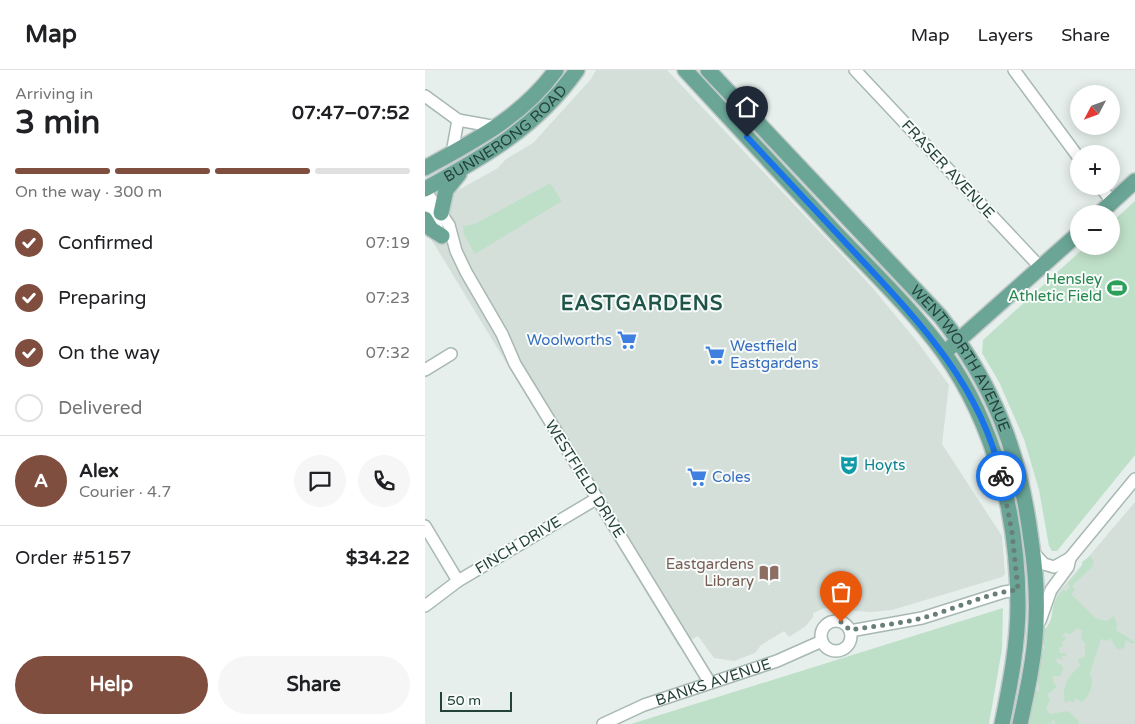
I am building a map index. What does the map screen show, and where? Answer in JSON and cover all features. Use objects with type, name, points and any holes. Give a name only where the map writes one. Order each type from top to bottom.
[{"type":"main road","name":"BUNNERONG ROAD","points":[[425,168],[497,127],[527,104],[556,70]]},
{"type":"main road","name":"BUNNERONG ROAD","points":[[425,190],[496,148],[537,118],[559,94],[577,70]]},
{"type":"main road","name":"WENTWORTH AVENUE","points":[[685,70],[915,317],[943,352],[980,415],[998,464],[1012,532],[1018,590],[1015,645],[1002,724]]},
{"type":"main road","name":"WENTWORTH AVENUE","points":[[708,70],[912,285],[959,341],[995,405],[1015,457],[1026,499],[1033,552],[1036,591],[1035,638],[1020,724]]},
{"type":"main road","points":[[441,214],[446,190],[463,168]]},
{"type":"main road","points":[[1109,205],[1135,181]]},
{"type":"main road","points":[[425,219],[431,229],[442,236]]},
{"type":"main road","points":[[943,352],[959,341],[1070,241]]},
{"type":"main road","points":[[1018,590],[1036,591]]},
{"type":"street","name":"FRASER AVENUE","points":[[855,70],[1041,268]]},
{"type":"street","points":[[1015,70],[1070,146]]},
{"type":"street","points":[[425,96],[458,120],[497,127]]},
{"type":"street","points":[[452,153],[458,120]]},
{"type":"street","name":"WESTFIELD DRIVE","points":[[425,190],[453,233],[456,251],[502,334],[515,364],[710,683]]},
{"type":"street","points":[[1106,195],[1112,202]]},
{"type":"street","name":"WESTFIELD DRIVE","points":[[425,205],[454,259],[466,272]]},
{"type":"street","points":[[425,370],[451,354]]},
{"type":"street","points":[[1033,552],[1039,560],[1051,566],[1059,566],[1070,558],[1135,479]]},
{"type":"street","name":"FINCH DRIVE","points":[[425,606],[458,581],[597,499]]},
{"type":"street","points":[[425,526],[458,581]]},
{"type":"street","points":[[1035,638],[1049,597],[1068,568],[1070,558]]},
{"type":"street","points":[[850,630],[922,618],[1004,592],[1018,590]]},
{"type":"street","name":"FINCH DRIVE","points":[[425,598],[440,593]]},
{"type":"street","points":[[841,622],[850,630],[850,643],[844,650],[831,650],[822,640],[822,631],[829,623],[841,622]]},
{"type":"street","name":"BANKS AVENUE","points":[[603,724],[644,705],[777,661],[822,640]]},
{"type":"shaded area","name":"Westfield Eastgardens","points":[[596,70],[667,70],[871,286],[919,344],[949,385],[942,444],[1002,536],[1005,574],[1002,577],[892,610],[871,612],[842,610],[837,606],[825,608],[813,613],[813,617],[806,626],[789,637],[784,631],[761,645],[755,653],[734,661],[714,658],[698,636],[679,647],[425,229],[425,223],[451,206],[453,193],[498,168],[506,159],[533,143],[591,79]]},
{"type":"shaded area","points":[[1135,502],[1135,724],[1029,724],[1057,594]]},
{"type":"green space","points":[[550,183],[562,201],[475,254],[464,235],[463,226],[475,224]]},
{"type":"green space","points":[[1135,201],[1135,455],[1057,551],[1052,551],[1049,546],[1039,490],[1024,439],[999,382],[982,353],[983,340],[1076,255],[1120,255],[1120,215]]},
{"type":"green space","points":[[1090,556],[1094,562],[1091,568],[1072,586],[1075,590],[1071,594],[1095,618],[1107,621],[1114,616],[1117,625],[1116,630],[1135,642],[1132,644],[1126,640],[1124,648],[1118,650],[1110,638],[1108,641],[1101,639],[1090,673],[1092,680],[1091,689],[1082,702],[1074,698],[1075,702],[1069,701],[1065,703],[1065,687],[1069,678],[1080,666],[1078,659],[1085,657],[1085,644],[1081,639],[1082,631],[1077,628],[1071,634],[1064,633],[1062,636],[1066,637],[1062,642],[1063,646],[1059,648],[1060,653],[1066,653],[1066,656],[1062,656],[1063,660],[1056,658],[1057,663],[1062,665],[1063,670],[1060,676],[1053,676],[1053,682],[1057,686],[1050,693],[1047,693],[1050,700],[1046,709],[1050,714],[1068,711],[1079,721],[1078,724],[1055,724],[1054,719],[1051,724],[1024,724],[1029,719],[1035,689],[1039,692],[1037,673],[1044,646],[1040,640],[1044,638],[1039,629],[1046,628],[1051,619],[1053,605],[1058,595],[1070,587],[1068,583],[1082,566],[1082,562]]},
{"type":"green space","points":[[1003,608],[1002,649],[989,724],[631,724]]},
{"type":"way so far","points":[[841,622],[847,625],[850,630],[922,618],[1007,591],[1018,590],[1009,510],[1001,476]]},
{"type":"place","name":"Hensley Athletic Field","points":[[1117,288]]},
{"type":"place","name":"Woolworths","points":[[627,340]]},
{"type":"place","name":"Westfield Eastgardens","points":[[715,355]]},
{"type":"place","name":"Hoyts","points":[[849,465]]},
{"type":"place","name":"Coles","points":[[697,477]]},
{"type":"place","name":"Eastgardens Library","points":[[769,573]]},
{"type":"district","name":"EASTGARDENS","points":[[642,304]]},
{"type":"route","points":[[747,137],[915,317],[935,341],[952,364],[980,415],[1001,476]]}]
